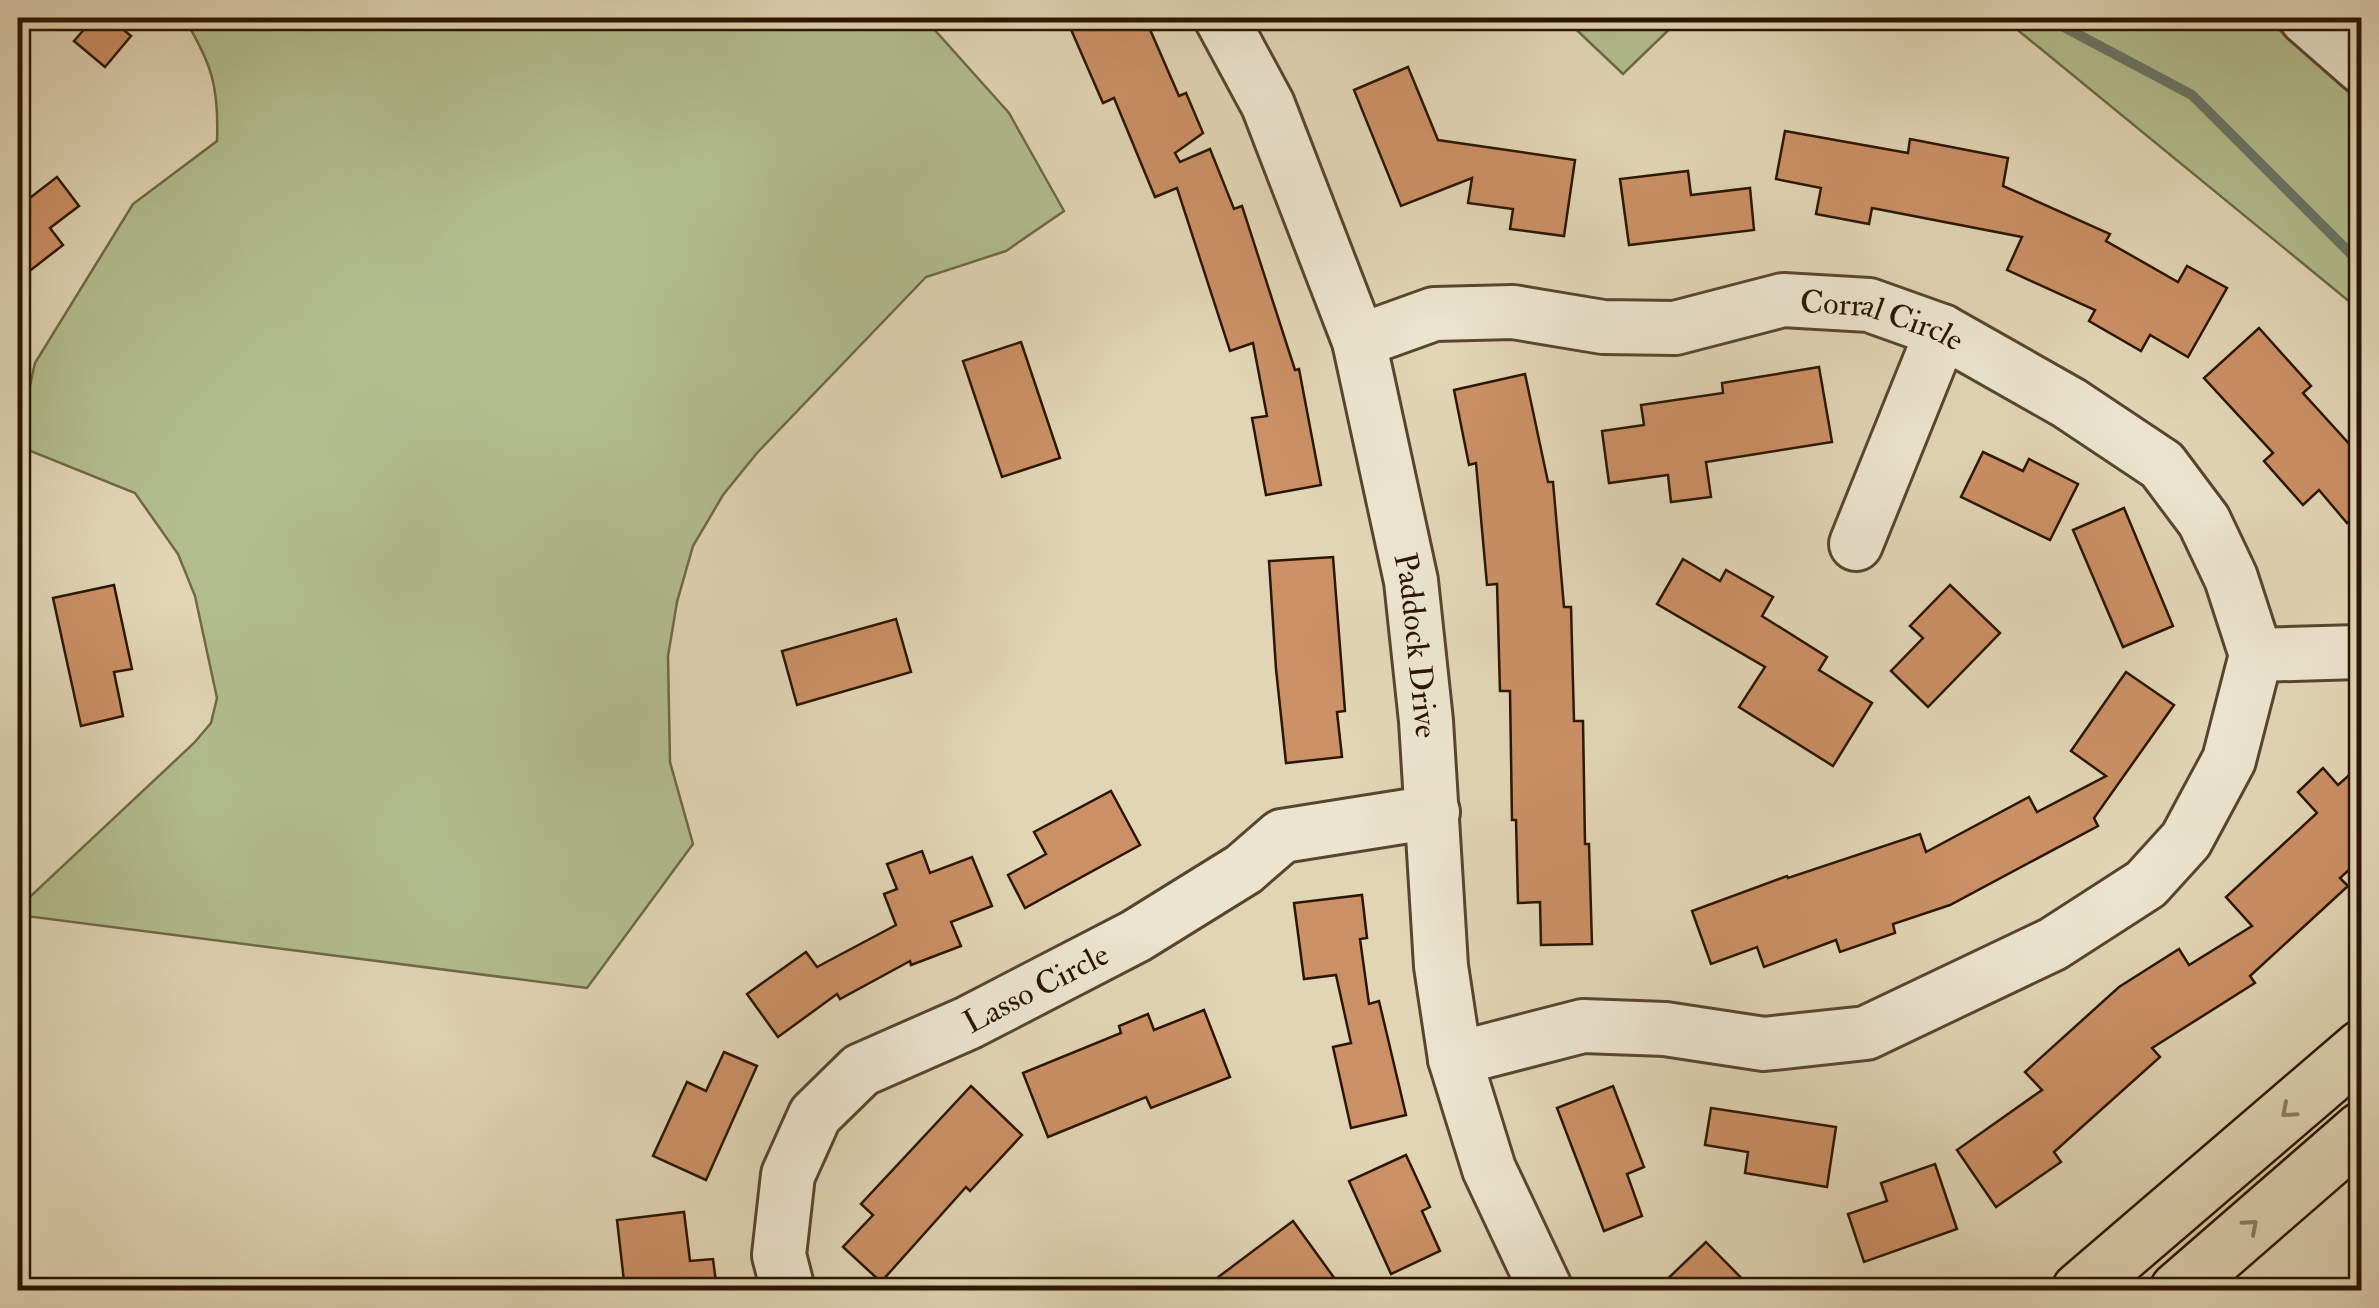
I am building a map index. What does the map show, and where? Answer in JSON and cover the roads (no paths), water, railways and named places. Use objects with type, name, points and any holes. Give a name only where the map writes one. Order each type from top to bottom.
[{"type":"main road","points":[[2080,1290],[2362,1048]]},
{"type":"main road","points":[[2178,1290],[2362,1130]]},
{"type":"street","name":"Paddock Drive","points":[[1221,18],[1268,105],[1359,341],[1411,580],[1433,812],[1442,966],[1455,1059],[1526,1285]]},
{"type":"street","points":[[2306,18],[2362,67]]},
{"type":"street","name":"Corral Circle","points":[[1359,341],[1434,314],[1513,312],[1604,327],[1675,328],[1782,300],[1869,305],[1942,331],[2069,403],[2162,465],[2204,521],[2231,578],[2256,656]]},
{"type":"street","points":[[1856,544],[1942,331]]},
{"type":"street","points":[[1455,1059],[1583,1026],[1665,1029],[1764,1044],[1866,1033],[2053,944],[2146,884],[2186,840],[2229,760],[2256,656],[2359,652]]},
{"type":"street","name":"Lasso Circle","points":[[788,1290],[779,1255],[788,1175],[814,1115],[861,1070],[968,1022],[1136,936],[1244,869],[1282,836],[1433,812]]},
{"type":"waterway","points":[[2047,18],[2192,95],[2362,265]]}]
